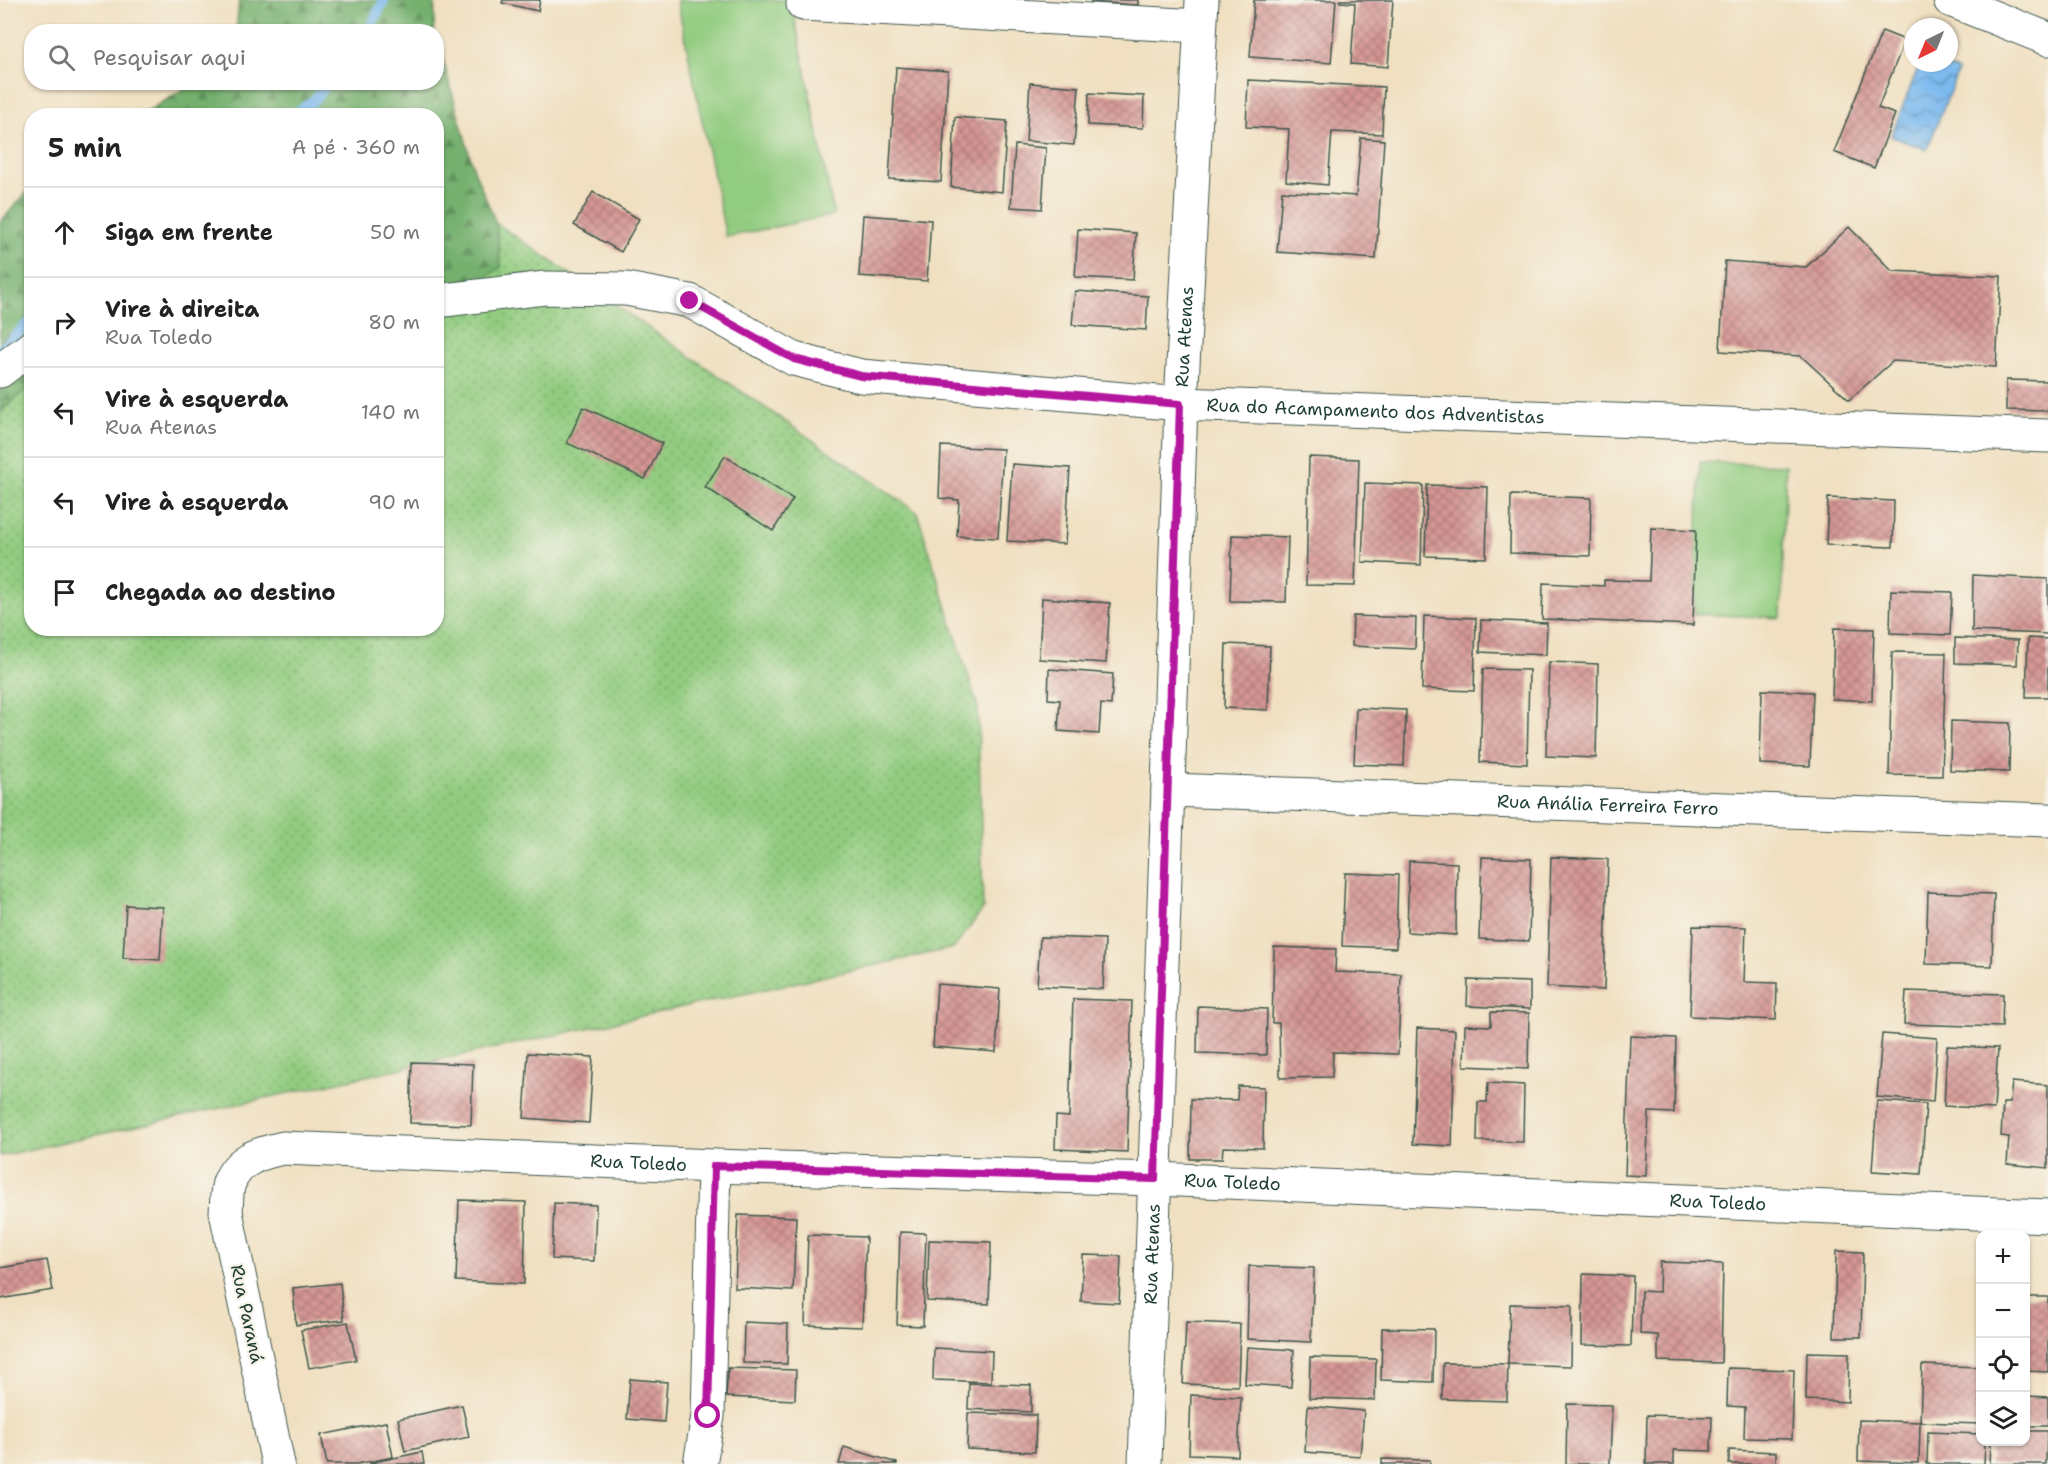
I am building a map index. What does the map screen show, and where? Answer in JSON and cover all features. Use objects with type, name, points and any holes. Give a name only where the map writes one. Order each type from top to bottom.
[{"type":"street","points":[[1950,0],[2048,39]]},
{"type":"street","points":[[803,4],[1201,13]]},
{"type":"street","name":"Rua Atenas","points":[[1145,1464],[1180,404],[1201,13]]},
{"type":"street","name":"Rua do Acampamento dos Adventistas","points":[[444,300],[545,288],[626,289],[690,301],[794,359],[861,376],[1180,404],[2048,436]]},
{"type":"street","points":[[0,371],[24,353]]},
{"type":"street","name":"Rua Anália Ferreira Ferro","points":[[1168,789],[2048,820]]},
{"type":"street","name":"Rua Toledo","points":[[239,1165],[260,1153],[283,1148],[714,1166],[1155,1179],[2048,1216]]},
{"type":"street","name":"Rua Paraná","points":[[239,1165],[228,1184],[226,1212],[278,1464]]},
{"type":"street","points":[[700,1464],[708,1416],[714,1166]]},
{"type":"green space","points":[[239,0],[435,0],[434,24],[237,24]]},
{"type":"green space","points":[[677,0],[791,0],[834,215],[726,237]]},
{"type":"green space","points":[[444,64],[474,170],[496,223],[501,267],[449,304],[444,304],[444,108],[152,108],[182,90],[444,90]]},
{"type":"green space","points":[[24,196],[24,391],[0,412],[0,222]]},
{"type":"green space","points":[[496,223],[917,512],[978,707],[983,909],[954,948],[0,1156],[0,412],[24,391],[24,636],[444,636],[444,300],[501,267]]},
{"type":"green space","points":[[1700,462],[1786,465],[1781,618],[1695,614]]},
{"type":"water","points":[[1916,72],[1958,72],[1927,150],[1891,136]]},
{"type":"building","points":[[503,0],[540,0],[538,11],[502,3]]},
{"type":"building","points":[[1091,0],[1138,0],[1138,5],[1091,2]]},
{"type":"building","points":[[1254,0],[1336,0],[1331,63],[1250,57]]},
{"type":"building","points":[[1340,0],[1393,0],[1388,67],[1351,64],[1355,3],[1340,2]]},
{"type":"building","points":[[1882,31],[1904,40],[1878,108],[1895,114],[1874,168],[1834,152]]},
{"type":"building","points":[[896,67],[948,71],[941,182],[889,179]]},
{"type":"building","points":[[1248,80],[1384,87],[1382,134],[1332,132],[1328,185],[1286,181],[1289,129],[1246,127]]},
{"type":"building","points":[[1030,83],[1079,87],[1074,145],[1026,141]]},
{"type":"building","points":[[1089,93],[1144,96],[1143,128],[1088,125]]},
{"type":"building","points":[[955,117],[1007,121],[1002,192],[951,187]]},
{"type":"building","points":[[1361,138],[1384,140],[1376,259],[1277,252],[1282,191],[1356,196]]},
{"type":"building","points":[[1015,145],[1046,148],[1042,209],[1011,207]]},
{"type":"building","points":[[593,192],[639,219],[621,252],[574,225]]},
{"type":"building","points":[[863,215],[931,220],[927,281],[859,276]]},
{"type":"building","points":[[1849,227],[1892,271],[2001,276],[1996,367],[1893,361],[1849,400],[1801,356],[1720,351],[1725,261],[1806,267]]},
{"type":"building","points":[[1078,229],[1136,233],[1133,280],[1075,277]]},
{"type":"building","points":[[1075,291],[1148,296],[1146,330],[1072,325]]},
{"type":"building","points":[[2006,380],[2048,381],[2048,411],[2006,410]]},
{"type":"building","points":[[583,407],[662,443],[645,479],[567,443]]},
{"type":"building","points":[[941,446],[1003,449],[998,538],[957,536],[959,500],[939,498]]},
{"type":"building","points":[[725,456],[793,499],[773,531],[705,487]]},
{"type":"building","points":[[1309,457],[1359,459],[1355,586],[1306,585]]},
{"type":"building","points":[[1012,464],[1070,468],[1065,544],[1007,541]]},
{"type":"building","points":[[1365,483],[1423,485],[1421,565],[1362,562]]},
{"type":"building","points":[[1427,485],[1488,487],[1486,558],[1425,556]]},
{"type":"building","points":[[1511,495],[1591,498],[1590,556],[1510,553]]},
{"type":"building","points":[[1828,498],[1894,501],[1893,547],[1826,545]]},
{"type":"building","points":[[1651,528],[1696,530],[1693,625],[1542,619],[1543,583],[1604,586],[1604,580],[1649,581]]},
{"type":"building","points":[[1232,535],[1288,537],[1286,602],[1230,601]]},
{"type":"building","points":[[1973,575],[2048,579],[2048,634],[1972,631]]},
{"type":"building","points":[[1891,590],[1952,592],[1950,635],[1890,633]]},
{"type":"building","points":[[1042,598],[1110,603],[1106,663],[1039,659]]},
{"type":"building","points":[[1353,616],[1416,618],[1415,649],[1352,646]]},
{"type":"building","points":[[1424,616],[1476,618],[1474,691],[1422,689]]},
{"type":"building","points":[[1481,620],[1547,623],[1546,655],[1480,652]]},
{"type":"building","points":[[1834,628],[1874,629],[1872,701],[1832,699]]},
{"type":"building","points":[[1955,638],[2018,640],[2017,665],[1955,663]]},
{"type":"building","points":[[2028,638],[2048,639],[2048,697],[2026,697]]},
{"type":"building","points":[[1226,644],[1270,646],[1268,710],[1224,708]]},
{"type":"building","points":[[1892,652],[1946,653],[1942,776],[1889,775]]},
{"type":"building","points":[[1549,662],[1598,664],[1596,758],[1546,756]]},
{"type":"building","points":[[1049,669],[1113,674],[1111,705],[1101,704],[1099,734],[1058,731],[1060,700],[1048,699]]},
{"type":"building","points":[[1483,669],[1529,670],[1527,764],[1480,762]]},
{"type":"building","points":[[1762,690],[1813,692],[1810,766],[1760,764]]},
{"type":"building","points":[[1356,708],[1406,710],[1404,766],[1354,764]]},
{"type":"building","points":[[1951,721],[2010,723],[2009,772],[1950,770]]},
{"type":"building","points":[[1482,857],[1531,859],[1529,941],[1479,939]]},
{"type":"building","points":[[1551,857],[1608,859],[1604,990],[1547,987]]},
{"type":"building","points":[[1409,861],[1457,863],[1456,935],[1407,932]]},
{"type":"building","points":[[1345,873],[1398,875],[1396,948],[1342,946]]},
{"type":"building","points":[[1928,892],[1994,894],[1992,966],[1926,964]]},
{"type":"building","points":[[126,905],[163,907],[160,960],[123,958]]},
{"type":"building","points":[[1693,926],[1746,927],[1744,982],[1777,983],[1776,1020],[1690,1016]]},
{"type":"building","points":[[1040,937],[1105,939],[1103,989],[1037,986]]},
{"type":"building","points":[[1274,947],[1336,949],[1335,972],[1401,974],[1398,1054],[1333,1052],[1332,1077],[1280,1078],[1279,1023],[1272,1023]]},
{"type":"building","points":[[1468,980],[1530,982],[1530,1009],[1467,1006]]},
{"type":"building","points":[[937,984],[1000,989],[996,1052],[933,1047]]},
{"type":"building","points":[[1906,991],[2003,994],[2002,1027],[1904,1024]]},
{"type":"building","points":[[1073,999],[1132,1001],[1127,1152],[1055,1149],[1056,1116],[1069,1117]]},
{"type":"building","points":[[1198,1006],[1267,1009],[1266,1055],[1197,1053]]},
{"type":"building","points":[[1491,1012],[1529,1013],[1528,1069],[1464,1066],[1465,1025],[1491,1026]]},
{"type":"building","points":[[1417,1028],[1455,1030],[1452,1146],[1413,1144]]},
{"type":"building","points":[[1882,1034],[1937,1038],[1933,1102],[1877,1097]]},
{"type":"building","points":[[1630,1036],[1676,1038],[1674,1113],[1649,1112],[1646,1176],[1625,1175]]},
{"type":"building","points":[[1947,1046],[1998,1048],[1994,1109],[1944,1106]]},
{"type":"building","points":[[528,1053],[593,1057],[589,1123],[524,1118]]},
{"type":"building","points":[[412,1062],[473,1064],[471,1125],[410,1123]]},
{"type":"building","points":[[2012,1082],[2048,1085],[2048,1168],[2007,1164],[2009,1137],[2001,1136],[2003,1103],[2010,1103]]},
{"type":"building","points":[[1488,1083],[1524,1085],[1523,1142],[1477,1141],[1478,1102],[1487,1102]]},
{"type":"building","points":[[1238,1086],[1264,1087],[1263,1148],[1223,1147],[1222,1159],[1190,1159],[1191,1099],[1237,1100]]},
{"type":"building","points":[[1877,1101],[1926,1104],[1921,1174],[1872,1171]]},
{"type":"building","points":[[459,1200],[526,1202],[524,1284],[456,1281]]},
{"type":"building","points":[[554,1203],[596,1205],[594,1261],[552,1259]]},
{"type":"building","points":[[738,1215],[796,1217],[793,1291],[735,1288]]},
{"type":"building","points":[[900,1232],[926,1233],[923,1326],[897,1325]]},
{"type":"building","points":[[808,1235],[866,1237],[862,1327],[805,1325]]},
{"type":"building","points":[[929,1240],[991,1242],[989,1304],[927,1301]]},
{"type":"building","points":[[1836,1251],[1863,1252],[1861,1337],[1834,1337]]},
{"type":"building","points":[[1083,1255],[1121,1256],[1119,1303],[1081,1301]]},
{"type":"building","points":[[47,1260],[53,1290],[0,1299],[0,1268]]},
{"type":"building","points":[[1660,1262],[1723,1264],[1721,1363],[1658,1361],[1658,1335],[1640,1334],[1641,1291],[1659,1292]]},
{"type":"building","points":[[1249,1266],[1314,1268],[1311,1342],[1247,1339]]},
{"type":"building","points":[[1583,1274],[1633,1276],[1631,1346],[1582,1345]]},
{"type":"building","points":[[340,1283],[344,1320],[296,1325],[293,1288]]},
{"type":"building","points":[[2030,1297],[2048,1297],[2048,1372],[2030,1371]]},
{"type":"building","points":[[1510,1304],[1572,1306],[1571,1366],[1508,1364]]},
{"type":"building","points":[[348,1322],[356,1360],[309,1368],[301,1330]]},
{"type":"building","points":[[744,1322],[788,1324],[787,1364],[743,1363]]},
{"type":"building","points":[[1186,1322],[1240,1324],[1238,1386],[1183,1384]]},
{"type":"building","points":[[1382,1328],[1434,1329],[1433,1382],[1381,1380]]},
{"type":"building","points":[[1247,1347],[1294,1350],[1291,1387],[1245,1384]]},
{"type":"building","points":[[934,1348],[992,1351],[991,1382],[933,1380]]},
{"type":"building","points":[[1807,1352],[1849,1353],[1848,1402],[1806,1400]]},
{"type":"building","points":[[1310,1357],[1376,1359],[1375,1400],[1309,1398]]},
{"type":"building","points":[[1443,1363],[1508,1364],[1507,1401],[1442,1399]]},
{"type":"building","points":[[1922,1365],[1976,1367],[1976,1424],[1920,1422]]},
{"type":"building","points":[[728,1368],[796,1370],[795,1400],[726,1397]]},
{"type":"building","points":[[1728,1368],[1794,1370],[1792,1439],[1744,1438],[1745,1407],[1727,1406]]},
{"type":"building","points":[[630,1379],[667,1382],[664,1422],[627,1419]]},
{"type":"building","points":[[969,1383],[1031,1385],[1031,1412],[968,1409]]},
{"type":"building","points":[[1191,1395],[1241,1397],[1238,1456],[1189,1454]]},
{"type":"building","points":[[2030,1396],[2048,1397],[2048,1426],[2030,1426]]},
{"type":"building","points":[[1567,1404],[1612,1405],[1610,1464],[1566,1464]]},
{"type":"building","points":[[462,1405],[469,1437],[405,1451],[398,1419]]},
{"type":"building","points":[[1308,1406],[1364,1411],[1360,1456],[1305,1452]]},
{"type":"building","points":[[968,1413],[1036,1415],[1035,1452],[967,1449]]},
{"type":"building","points":[[1647,1415],[1712,1417],[1711,1451],[1674,1450],[1674,1464],[1646,1464]]},
{"type":"building","points":[[1859,1420],[1920,1422],[1919,1463],[1858,1461]]},
{"type":"building","points":[[386,1422],[393,1457],[357,1464],[327,1464],[321,1435]]},
{"type":"building","points":[[2030,1431],[2047,1431],[2046,1464],[1990,1464],[1991,1446],[2030,1446]]},
{"type":"building","points":[[1928,1432],[1976,1434],[1976,1446],[1985,1446],[1984,1464],[1927,1464]]},
{"type":"building","points":[[844,1447],[897,1463],[897,1464],[839,1464]]},
{"type":"building","points":[[1729,1450],[1776,1452],[1776,1464],[1729,1464]]},
{"type":"building","points":[[422,1452],[424,1464],[370,1464],[370,1463]]},
{"type":"building","points":[[1382,1459],[1430,1460],[1430,1464],[1382,1464]]},
{"type":"waterway","points":[[372,24],[384,0]]},
{"type":"waterway","points":[[303,108],[322,90]]},
{"type":"waterway","points":[[0,350],[24,328]]},
{"type":"route","points":[[690,301],[794,359],[861,376],[1180,404],[1155,1179],[714,1166],[708,1416]]}]
